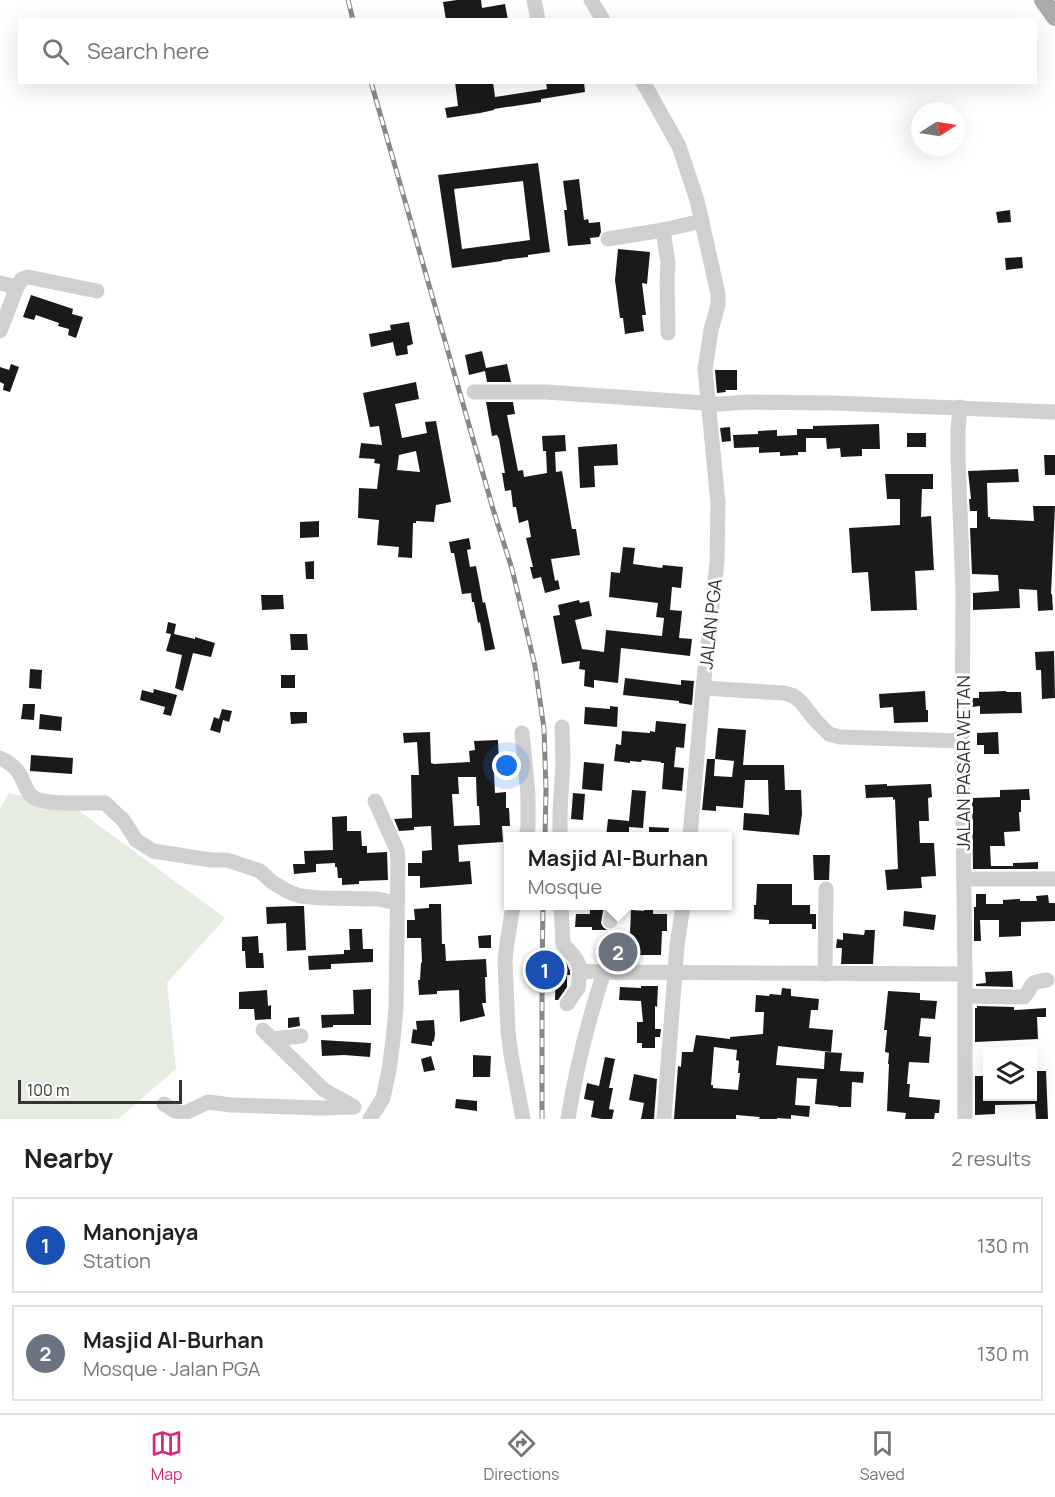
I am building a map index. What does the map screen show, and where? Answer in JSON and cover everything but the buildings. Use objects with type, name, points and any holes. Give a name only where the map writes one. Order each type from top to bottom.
[{"type":"main road","points":[[1043,0],[1055,17]]},
{"type":"street","points":[[534,0],[538,18]]},
{"type":"street","points":[[591,0],[602,18]]},
{"type":"street","name":"JALAN PGA","points":[[645,84],[679,146],[697,200],[718,294],[718,305],[711,330],[705,369],[718,503],[717,562],[690,832]]},
{"type":"street","points":[[608,239],[702,221]]},
{"type":"street","points":[[663,230],[668,263],[668,333]]},
{"type":"street","points":[[0,331],[22,279],[27,277],[97,291]]},
{"type":"street","points":[[0,283],[17,287]]},
{"type":"street","points":[[474,392],[546,392],[708,408],[749,402],[960,407],[1055,412]]},
{"type":"street","name":"JALAN PASAR WETAN","points":[[960,407],[958,457],[963,591],[965,1119]]},
{"type":"street","points":[[703,688],[784,693],[794,696],[828,735],[962,741]]},
{"type":"street","points":[[560,832],[562,727]]},
{"type":"street","points":[[522,733],[528,794],[527,832]]},
{"type":"street","points":[[0,758],[18,771],[29,793],[35,799],[105,803],[124,821],[136,840],[153,851],[211,860],[227,860],[260,871],[272,882],[300,896],[377,899],[397,903]]},
{"type":"street","points":[[301,1036],[267,1035],[324,1090],[370,1119],[382,1098],[389,1070],[396,1008],[398,855],[375,801]]},
{"type":"street","points":[[964,879],[1055,879]]},
{"type":"street","points":[[825,974],[826,889]]},
{"type":"street","points":[[512,910],[505,961],[508,1031],[523,1119]]},
{"type":"street","points":[[561,910],[563,944],[580,964],[578,988],[567,1004]]},
{"type":"street","points":[[610,921],[613,910]]},
{"type":"street","points":[[664,1119],[677,945],[682,910]]},
{"type":"street","points":[[580,971],[965,974]]},
{"type":"street","points":[[568,1119],[585,1030],[604,972]]},
{"type":"street","points":[[964,996],[1024,997],[1030,985],[1047,980]]},
{"type":"street","points":[[164,1104],[181,1116],[208,1102],[232,1112],[321,1114],[354,1107]]},
{"type":"shaded area","points":[[9,793],[75,808],[225,918],[167,983],[176,1069],[118,1119],[0,1119],[0,809]]},
{"type":"railway","points":[[348,0],[352,18]]},
{"type":"railway","points":[[372,84],[512,569],[535,666],[544,729],[545,832]]},
{"type":"railway","points":[[542,1119],[543,910]]},
{"type":"place","name":"Masjid Al-Burhan","points":[[618,952]]},
{"type":"place","name":"Manonjaya","points":[[545,970]]}]
